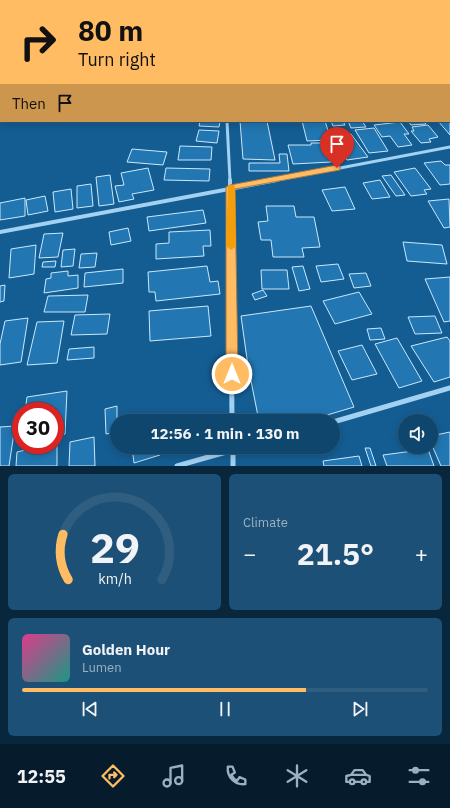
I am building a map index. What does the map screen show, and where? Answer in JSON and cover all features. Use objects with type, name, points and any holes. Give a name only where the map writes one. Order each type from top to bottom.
[{"type":"street","points":[[227,122],[230,187],[232,414]]},
{"type":"street","points":[[0,232],[230,187],[450,147]]},
{"type":"street","points":[[340,420],[450,388]]},
{"type":"street","points":[[178,466],[217,454]]},
{"type":"street","points":[[233,454],[233,466]]},
{"type":"building","points":[[200,122],[220,122],[219,127],[199,126]]},
{"type":"building","points":[[240,122],[267,122],[275,160],[243,159]]},
{"type":"building","points":[[302,122],[325,122],[331,140],[307,141]]},
{"type":"building","points":[[331,122],[344,122],[345,125],[333,126]]},
{"type":"building","points":[[348,122],[363,122],[366,127],[351,128]]},
{"type":"building","points":[[400,122],[409,134],[404,134],[412,145],[398,147],[390,136],[382,137],[374,125]]},
{"type":"building","points":[[409,122],[425,122],[426,124],[411,125]]},
{"type":"building","points":[[439,122],[450,122],[450,135]]},
{"type":"building","points":[[428,125],[438,137],[429,139],[431,142],[421,143],[411,131],[414,131],[412,127]]},
{"type":"building","points":[[374,128],[388,151],[369,153],[355,130]]},
{"type":"building","points":[[199,130],[219,131],[217,143],[196,141]]},
{"type":"building","points":[[351,134],[368,157],[347,160],[333,137]]},
{"type":"building","points":[[311,143],[330,143],[333,149],[327,149],[331,162],[293,164],[288,145],[311,145]]},
{"type":"building","points":[[180,146],[212,147],[211,160],[178,160]]},
{"type":"building","points":[[132,149],[167,152],[163,165],[127,162]]},
{"type":"building","points":[[279,154],[287,154],[289,171],[249,171],[249,163],[280,163]]},
{"type":"building","points":[[441,161],[445,165],[450,165],[450,184],[440,185],[424,163]]},
{"type":"building","points":[[148,168],[154,190],[132,194],[134,199],[119,202],[115,186],[124,185],[121,173]]},
{"type":"building","points":[[166,168],[210,169],[209,181],[164,180]]},
{"type":"building","points":[[415,168],[431,189],[424,190],[427,194],[411,196],[394,172]]},
{"type":"building","points":[[110,175],[114,204],[99,206],[96,177]]},
{"type":"building","points":[[391,175],[405,195],[396,196],[382,176]]},
{"type":"building","points":[[380,180],[390,197],[372,199],[363,183]]},
{"type":"building","points":[[91,184],[93,206],[77,208],[77,186]]},
{"type":"building","points":[[345,187],[355,209],[332,211],[322,190]]},
{"type":"building","points":[[71,189],[73,209],[55,212],[53,192]]},
{"type":"building","points":[[45,196],[48,211],[28,215],[26,200]]},
{"type":"building","points":[[25,198],[25,216],[0,220],[0,203]]},
{"type":"building","points":[[449,199],[450,227],[444,228],[428,201]]},
{"type":"building","points":[[266,206],[294,206],[296,217],[314,217],[320,247],[302,248],[304,257],[273,257],[271,240],[261,240],[258,222],[268,221]]},
{"type":"building","points":[[203,210],[206,223],[149,231],[147,217]]},
{"type":"building","points":[[128,228],[131,241],[111,245],[109,232]]},
{"type":"building","points":[[210,230],[211,246],[203,246],[204,256],[156,259],[156,244],[169,243],[169,232]]},
{"type":"building","points":[[63,233],[58,257],[39,258],[44,234]]},
{"type":"building","points":[[403,242],[442,245],[447,264],[407,261]]},
{"type":"building","points":[[36,245],[34,274],[9,278],[11,249]]},
{"type":"building","points":[[75,249],[73,266],[61,267],[63,250]]},
{"type":"building","points":[[97,253],[95,267],[79,268],[81,254]]},
{"type":"building","points":[[56,261],[55,267],[42,267],[43,262]]},
{"type":"building","points":[[338,264],[344,279],[321,282],[316,266]]},
{"type":"building","points":[[207,266],[210,282],[218,281],[220,294],[156,301],[155,292],[149,292],[148,272]]},
{"type":"building","points":[[303,266],[310,289],[299,291],[292,267]]},
{"type":"building","points":[[123,269],[123,283],[84,287],[85,273]]},
{"type":"building","points":[[261,270],[287,270],[289,289],[262,289]]},
{"type":"building","points":[[68,271],[68,276],[78,275],[78,288],[44,293],[46,279],[51,278],[51,273]]},
{"type":"building","points":[[366,273],[371,286],[354,288],[349,274]]},
{"type":"building","points":[[450,277],[450,321],[444,322],[425,279]]},
{"type":"building","points":[[5,285],[4,301],[0,302],[0,286]]},
{"type":"building","points":[[263,290],[267,296],[255,300],[252,294]]},
{"type":"building","points":[[359,292],[372,314],[335,324],[323,301]]},
{"type":"building","points":[[88,295],[85,312],[44,312],[48,296]]},
{"type":"building","points":[[208,306],[211,336],[150,341],[149,311]]},
{"type":"building","points":[[311,306],[354,407],[330,414],[258,414],[248,366],[241,316]]},
{"type":"building","points":[[110,314],[107,334],[71,335],[75,315]]},
{"type":"building","points":[[435,316],[442,333],[415,334],[408,317]]},
{"type":"building","points":[[28,318],[21,362],[0,365],[0,344],[5,321]]},
{"type":"building","points":[[64,321],[57,363],[27,365],[37,322]]},
{"type":"building","points":[[381,328],[385,339],[370,340],[367,329]]},
{"type":"building","points":[[447,337],[450,341],[450,377],[434,382],[411,346]]},
{"type":"building","points":[[397,338],[422,381],[399,388],[375,344]]},
{"type":"building","points":[[362,345],[377,374],[352,380],[338,351]]},
{"type":"building","points":[[94,347],[94,358],[67,360],[69,349]]},
{"type":"building","points":[[67,391],[65,434],[64,402],[26,402],[27,397]]},
{"type":"building","points":[[117,406],[117,414],[110,414],[110,433],[106,434],[105,409]]},
{"type":"building","points":[[12,426],[12,446],[9,466],[0,466],[0,427]]},
{"type":"building","points":[[450,432],[450,466],[441,466],[436,454],[438,454],[438,435]]},
{"type":"building","points":[[94,437],[95,466],[69,466],[70,442]]},
{"type":"building","points":[[365,448],[370,448],[376,466],[371,466]]},
{"type":"building","points":[[398,453],[430,454],[434,466],[387,466],[383,455]]},
{"type":"building","points":[[17,454],[57,454],[57,466],[16,466]]},
{"type":"building","points":[[133,454],[160,454],[160,455],[134,463]]},
{"type":"building","points":[[359,456],[362,466],[324,466],[323,461]]},
{"type":"slow traffic","points":[[231,187],[231,246]]},
{"type":"route","points":[[232,374],[230,187],[337,168]]}]
